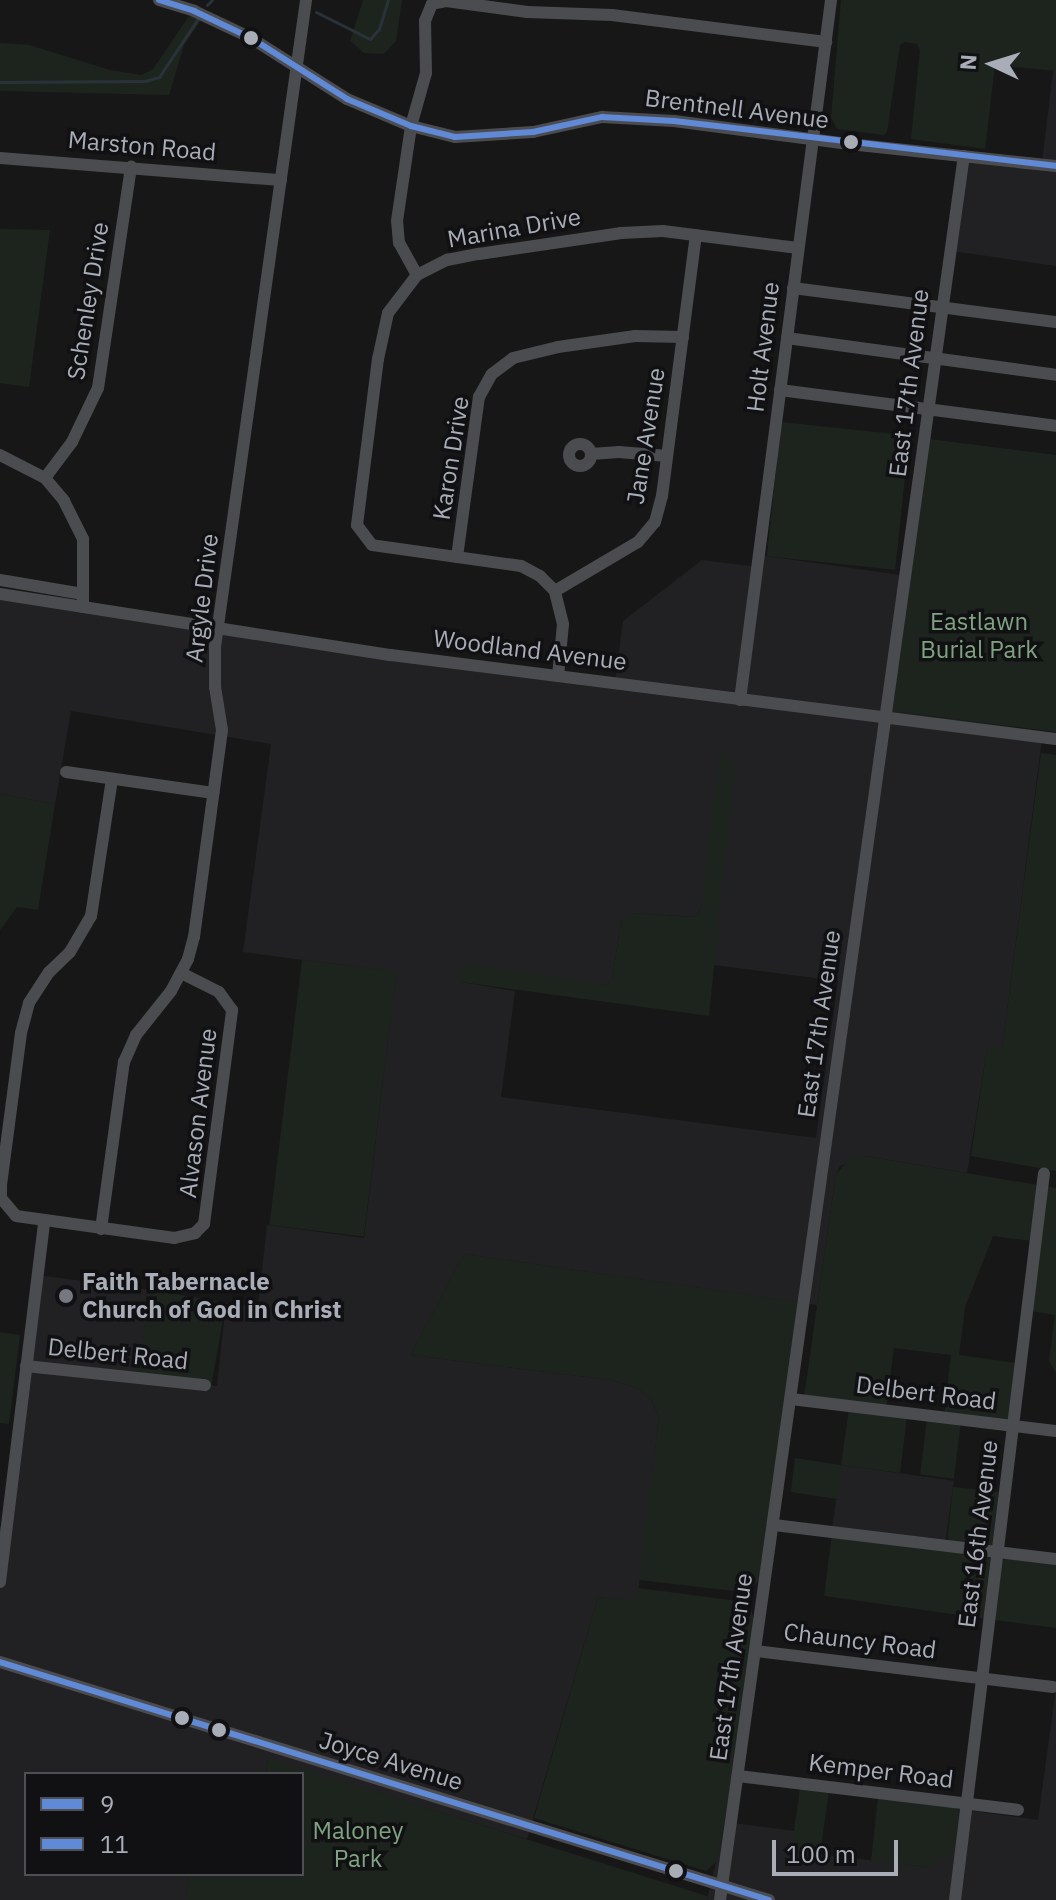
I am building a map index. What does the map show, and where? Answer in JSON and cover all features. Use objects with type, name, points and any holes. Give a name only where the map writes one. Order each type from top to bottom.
[{"type":"street","name":"Brentnell Avenue","points":[[159,0],[217,21],[347,99],[411,126],[455,137],[533,132],[602,117],[674,121],[813,140],[1056,166]]},
{"type":"street","name":"Argyle Drive","points":[[101,1229],[124,1062],[136,1035],[181,973],[194,937],[222,730],[215,687],[218,630],[306,0]]},
{"type":"street","name":"Holt Avenue","points":[[740,700],[831,0]]},
{"type":"street","points":[[417,275],[403,253],[397,232],[411,126],[426,73],[425,21],[432,4],[446,1],[540,13],[612,15],[826,42]]},
{"type":"street","name":"East 17th Avenue","points":[[721,1893],[964,156]]},
{"type":"street","name":"Marston Road","points":[[0,158],[281,180]]},
{"type":"street","name":"Schenley Drive","points":[[45,478],[72,442],[98,388],[131,166]]},
{"type":"street","name":"Marina Drive","points":[[457,557],[372,545],[362,536],[357,525],[382,337],[388,313],[417,275],[447,260],[621,233],[663,231],[798,248]]},
{"type":"street","name":"Jane Avenue","points":[[555,591],[638,542],[655,522],[667,456],[696,235]]},
{"type":"street","points":[[793,288],[1056,322]]},
{"type":"street","name":"Karon Drive","points":[[457,557],[479,397],[492,374],[513,358],[558,347],[635,336],[683,337]]},
{"type":"street","points":[[787,338],[1056,375]]},
{"type":"street","points":[[780,390],[1056,426]]},
{"type":"street","points":[[591,454],[619,452],[667,456]]},
{"type":"street","points":[[0,455],[45,478],[64,501],[83,539],[83,600],[0,580]]},
{"type":"street","points":[[457,557],[521,566],[540,576],[555,591],[563,624],[558,676]]},
{"type":"street","name":"Woodland Avenue","points":[[0,594],[83,600],[218,630],[1056,739]]},
{"type":"street","points":[[66,772],[214,793]]},
{"type":"street","points":[[101,1229],[26,1219],[8,1210],[1,1198],[21,1033],[29,1003],[49,972],[70,952],[91,916],[112,779]]},
{"type":"street","name":"Alvason Avenue","points":[[101,1229],[174,1238],[195,1233],[204,1224],[208,1212],[232,1010],[219,992],[181,973]]},
{"type":"street","name":"East 16th Avenue","points":[[955,1900],[1044,1173]]},
{"type":"street","points":[[0,1582],[44,1222]]},
{"type":"street","name":"Delbert Road","points":[[26,1366],[205,1385]]},
{"type":"street","name":"Delbert Road","points":[[791,1399],[1056,1431]]},
{"type":"street","points":[[774,1525],[1056,1559]]},
{"type":"street","name":"Chauncy Road","points":[[756,1651],[1053,1687]]},
{"type":"street","name":"Joyce Avenue","points":[[0,1662],[721,1893],[769,1900]]},
{"type":"street","name":"Kemper Road","points":[[738,1776],[1018,1810]]},
{"type":"shaded area","points":[[1053,71],[1056,71],[1056,266],[945,250],[961,157],[1042,163]]},
{"type":"shaded area","points":[[758,555],[909,576],[900,712],[1043,731],[1002,1050],[987,1049],[967,1173],[865,1156],[840,1166],[836,1174],[817,1305],[464,1254],[411,1355],[611,1380],[639,1389],[651,1399],[659,1417],[637,1602],[598,1597],[527,1839],[268,1759],[266,1772],[24,1772],[24,1876],[189,1876],[186,1900],[0,1900],[0,1527],[5,1527],[37,1275],[152,1290],[142,1378],[217,1386],[226,1303],[258,1306],[267,1225],[364,1238],[396,972],[243,952],[271,744],[71,711],[55,804],[0,794],[0,594],[615,683],[623,621],[702,560],[757,567]],"holes":[[[734,761],[714,965],[838,981],[816,1138],[501,1097],[515,991],[461,982],[607,985],[612,980],[621,922],[634,913],[694,917],[701,909]]]},
{"type":"shaded area","points":[[841,1465],[954,1481],[944,1550],[831,1534]]},
{"type":"shaded area","points":[[1056,1688],[1056,1900],[707,1900],[725,1822],[795,1831],[793,1851],[928,1867],[961,1821],[958,1809],[1038,1820]]},
{"type":"green space","points":[[363,0],[402,0],[396,41],[384,54],[364,53],[350,41]]},
{"type":"green space","points":[[841,0],[1056,0],[1056,71],[995,65],[985,149],[911,139],[920,50],[917,44],[905,42],[900,45],[887,132],[884,135],[837,129],[831,118]]},
{"type":"green space","points":[[189,16],[201,20],[184,45],[169,95],[0,91],[0,43],[29,45],[110,70],[142,75],[153,69]]},
{"type":"green space","points":[[0,229],[50,230],[29,387],[0,383]]},
{"type":"green space","points":[[781,422],[909,435],[895,570],[767,556]]},
{"type":"green space","name":"Eastlawn Burial Park","points":[[929,439],[1056,455],[1056,732],[900,712],[894,708],[892,696]]},
{"type":"green space","points":[[1041,753],[1056,755],[1056,1171],[971,1156],[987,1048],[1002,1049]]},
{"type":"green space","points":[[719,759],[735,761],[709,1016],[461,982],[458,973],[470,964],[607,985],[612,980],[621,922],[627,917],[634,913],[694,917],[701,909]]},
{"type":"green space","points":[[0,794],[55,804],[38,910],[17,907],[0,930]]},
{"type":"green space","points":[[302,960],[396,972],[364,1237],[269,1225]]},
{"type":"green space","points":[[865,1156],[1056,1188],[1056,1373],[1049,1361],[1055,1315],[1031,1311],[1033,1241],[993,1236],[965,1307],[959,1355],[1017,1363],[1008,1420],[944,1416],[951,1355],[894,1348],[886,1409],[804,1397],[836,1174],[852,1157]]},
{"type":"green space","points":[[464,1254],[798,1302],[760,1579],[754,1586],[743,1592],[639,1580],[659,1417],[651,1399],[639,1389],[611,1380],[411,1355]]},
{"type":"green space","points":[[152,1290],[226,1303],[210,1391],[137,1378]]},
{"type":"green space","points":[[0,1332],[20,1335],[9,1424],[0,1423]]},
{"type":"green space","points":[[849,1409],[907,1416],[900,1473],[842,1465],[837,1499],[791,1492],[795,1458],[841,1465]]},
{"type":"green space","points":[[927,1419],[961,1423],[954,1479],[920,1475]]},
{"type":"green space","points":[[953,1487],[999,1492],[993,1549],[947,1545]]},
{"type":"green space","points":[[832,1534],[986,1555],[992,1560],[987,1619],[824,1596]]},
{"type":"green space","points":[[1006,1558],[1056,1564],[1056,1628],[994,1620],[1002,1561]]},
{"type":"green space","points":[[638,1588],[738,1601],[752,1612],[754,1623],[725,1822],[716,1862],[706,1871],[534,1818],[598,1597],[636,1601]]},
{"type":"green space","name":"Maloney Park","points":[[268,1758],[707,1896],[707,1900],[186,1900],[189,1876],[304,1876],[304,1772],[266,1772]]},
{"type":"green space","points":[[800,1788],[829,1792],[820,1855],[791,1851]]},
{"type":"green space","points":[[878,1797],[944,1804],[958,1809],[961,1821],[957,1850],[928,1867],[871,1861]]},
{"type":"waterway","points":[[207,5],[212,0]]},
{"type":"waterway","points":[[316,12],[370,39],[379,29],[388,0]]},
{"type":"waterway","points":[[0,82],[145,81],[159,77],[197,20]]},
{"type":"transit line","name":"9","points":[[159,0],[194,11],[251,38],[347,99],[411,126],[455,137],[533,132],[602,117],[674,121],[1056,166]]},
{"type":"transit line","name":"11","points":[[0,1662],[769,1900]]},
{"type":"place","name":"Faith Tabernacle Church of God in Christ","points":[[66,1296]]}]
